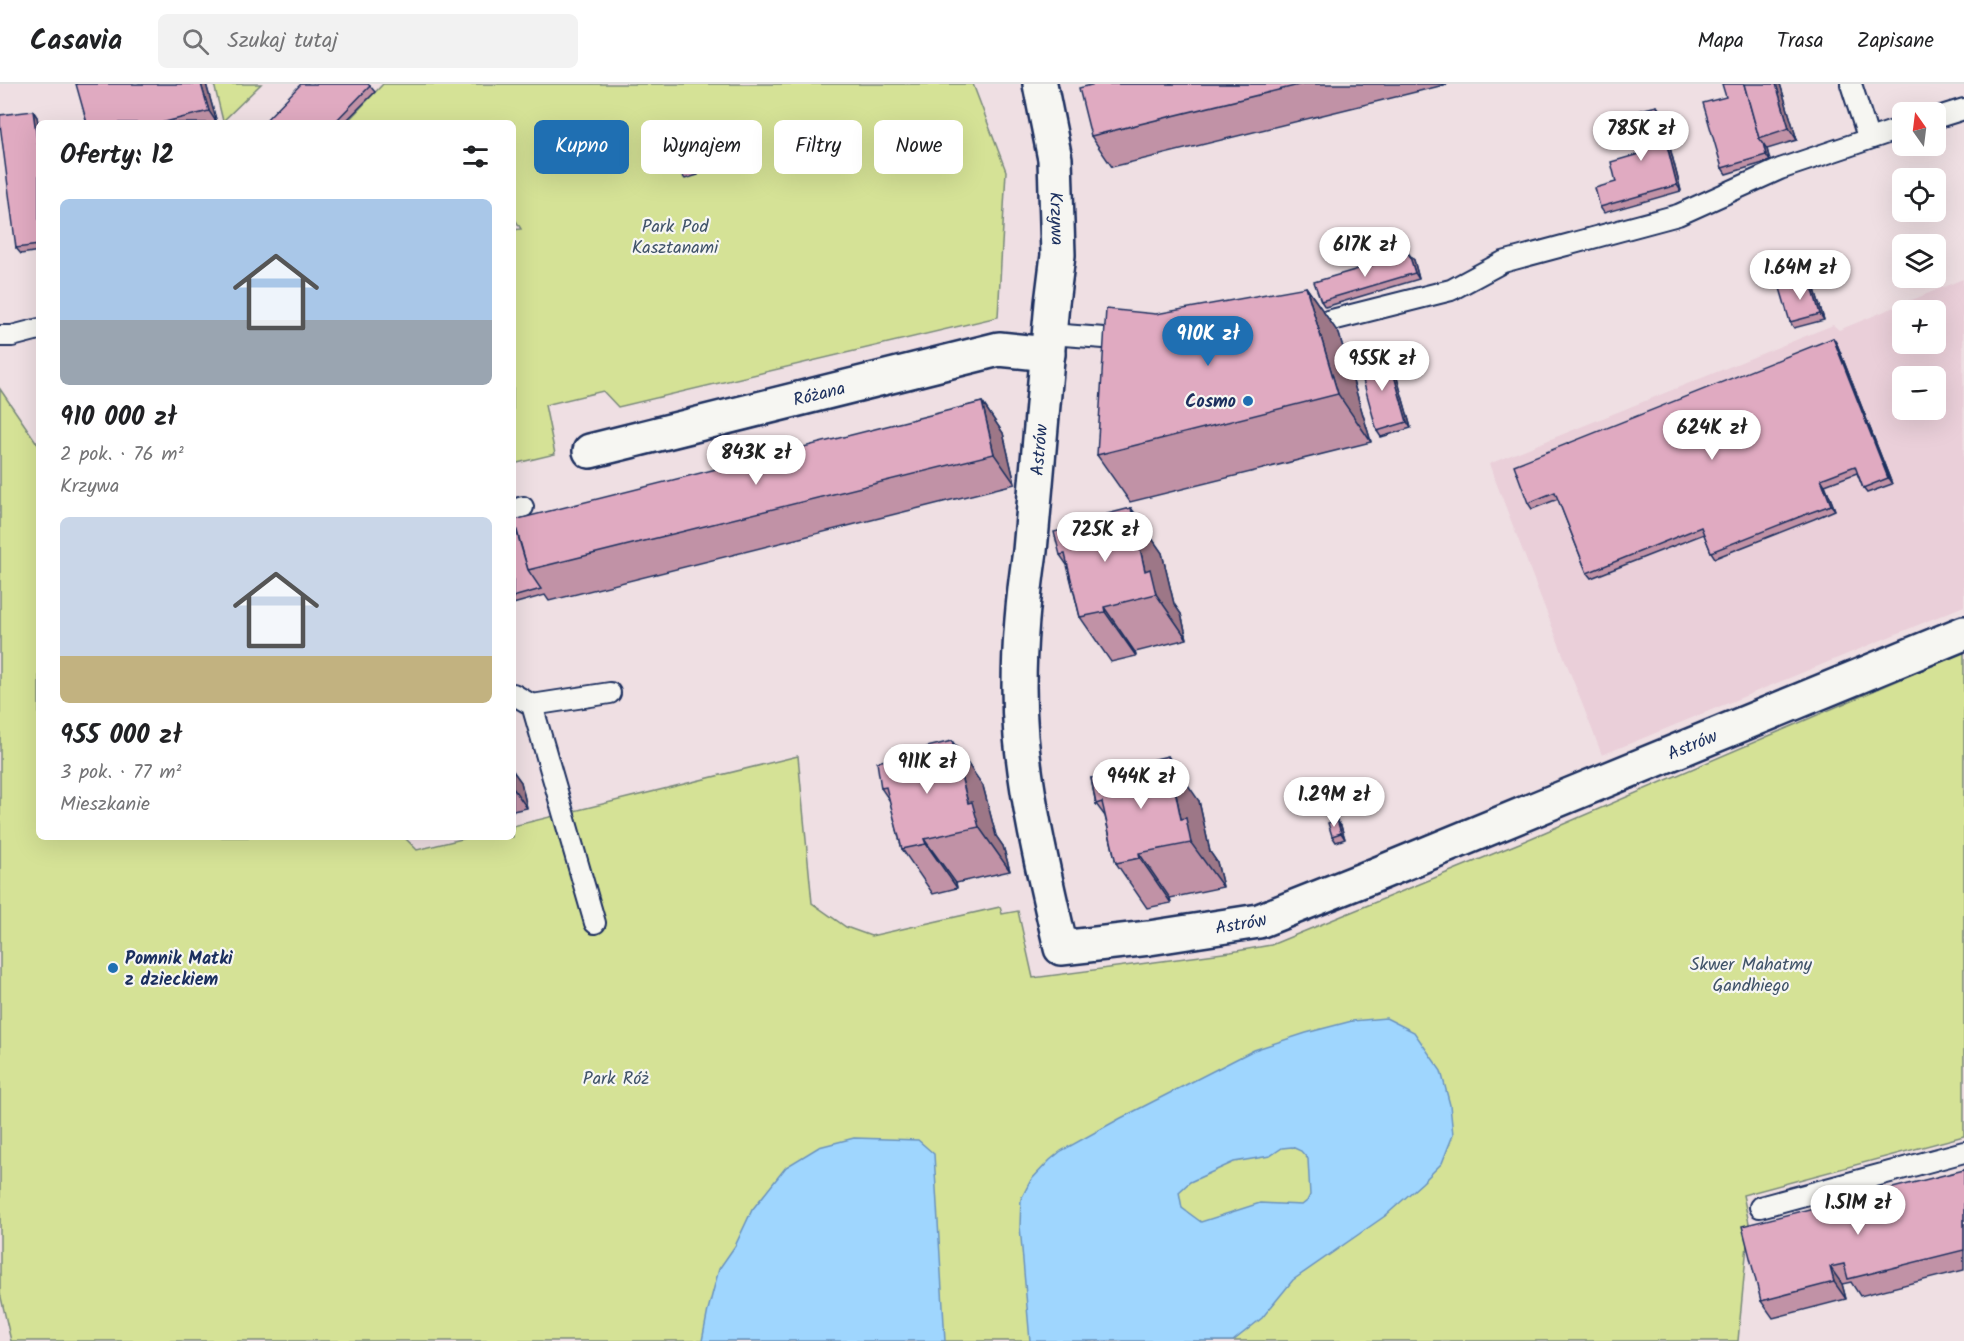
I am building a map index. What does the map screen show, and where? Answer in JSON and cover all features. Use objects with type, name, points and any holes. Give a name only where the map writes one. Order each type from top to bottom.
[{"type":"street","name":"Krzywa","points":[[1040,84],[1055,159],[1059,225],[1049,344]]},
{"type":"street","name":"Różana","points":[[590,451],[999,349],[1049,344]]},
{"type":"street","name":"Astrów","points":[[1049,344],[1020,654],[1021,736],[1033,823],[1061,948],[1149,938],[1259,921],[1964,633]]},
{"type":"lane","points":[[1851,84],[1868,138]]},
{"type":"lane","points":[[1946,114],[1964,108]]},
{"type":"lane","points":[[1287,327],[1328,321],[1451,290],[1503,262],[1678,215],[1780,169],[1892,131]]},
{"type":"lane","points":[[0,336],[12,336],[36,330]]},
{"type":"lane","points":[[1049,344],[1154,340]]},
{"type":"lane","points":[[516,696],[532,705],[610,693]]},
{"type":"lane","points":[[532,705],[595,923]]},
{"type":"lane","points":[[1760,1207],[1964,1152]]},
{"type":"shaded area","points":[[1963,279],[1964,606],[1602,755],[1489,464],[1833,325],[1839,330],[1892,308],[1892,354],[1946,354],[1946,300],[1912,300],[1946,288]]},
{"type":"green space","points":[[214,84],[261,84],[224,120]]},
{"type":"green space","name":"Park Pod Kasztanami","points":[[383,84],[973,84],[1006,171],[998,317],[618,407],[603,391],[545,405],[555,454],[516,463],[516,230],[521,229],[516,221],[516,120],[349,120]]},
{"type":"green space","name":"Park Róż","points":[[0,389],[36,442],[36,840],[407,840],[417,850],[458,840],[516,840],[516,825],[798,756],[812,903],[846,927],[871,936],[1000,907],[1002,914],[1018,911],[1033,978],[1271,945],[1522,842],[1964,652],[1964,1136],[1743,1195],[1749,1223],[1738,1341],[11,1341],[0,1293]]},
{"type":"water","points":[[1386,1018],[1414,1032],[1441,1071],[1450,1105],[1453,1135],[1442,1163],[1422,1183],[1385,1216],[1293,1280],[1262,1318],[1233,1341],[1030,1341],[1020,1226],[1021,1199],[1031,1180],[1050,1160],[1061,1151],[1121,1118],[1254,1050],[1352,1021]],"holes":[[[1292,1147],[1301,1151],[1308,1159],[1310,1195],[1302,1205],[1260,1203],[1201,1222],[1182,1208],[1179,1192],[1190,1182],[1234,1162],[1270,1156],[1282,1148]]]},
{"type":"water","points":[[854,1138],[918,1140],[934,1154],[945,1341],[702,1341],[719,1269],[735,1246],[752,1210],[786,1167],[819,1147]]},
{"type":"building","points":[[76,84],[201,84],[209,111],[173,120],[86,120]]},
{"type":"building","points":[[301,84],[368,84],[370,86],[337,120],[266,120]]},
{"type":"building","points":[[1095,84],[1303,84],[1091,136],[1079,88]]},
{"type":"building","points":[[1722,84],[1744,84],[1766,155],[1722,168],[1703,103],[1726,97]]},
{"type":"building","points":[[1744,84],[1776,84],[1789,128],[1759,138]]},
{"type":"building","points":[[1657,106],[1677,185],[1600,207],[1595,188],[1616,182],[1611,162],[1639,154],[1629,113]]},
{"type":"building","points":[[33,111],[36,132],[36,245],[16,248],[0,115]]},
{"type":"building","points":[[1409,254],[1415,273],[1321,301],[1314,282]]},
{"type":"building","points":[[1810,280],[1820,314],[1790,322],[1780,288]]},
{"type":"building","points":[[1306,287],[1338,394],[1097,455],[1106,309],[1156,314]]},
{"type":"building","points":[[1833,338],[1888,478],[1863,488],[1855,466],[1821,479],[1831,505],[1711,552],[1701,527],[1587,573],[1555,492],[1528,503],[1514,465]]},
{"type":"building","points":[[1388,354],[1407,422],[1377,431],[1358,362]]},
{"type":"building","points":[[982,402],[994,454],[528,570],[516,519]]},
{"type":"building","points":[[1131,508],[1145,571],[1150,569],[1156,594],[1104,607],[1105,612],[1080,617],[1065,554],[1060,555],[1054,532],[1108,519],[1107,514]]},
{"type":"building","points":[[516,529],[528,570],[541,589],[516,596]]},
{"type":"building","points":[[952,741],[968,803],[972,802],[979,827],[924,839],[926,844],[902,849],[886,787],[881,788],[877,762],[928,750],[927,747]]},
{"type":"building","points":[[1168,756],[1181,819],[1186,818],[1191,843],[1139,853],[1140,858],[1116,863],[1102,802],[1096,804],[1091,778],[1144,767],[1143,762]]},
{"type":"building","points":[[1337,820],[1341,833],[1332,836],[1328,823]]},
{"type":"building","points":[[1964,1170],[1964,1250],[1848,1279],[1844,1264],[1830,1267],[1834,1282],[1761,1301],[1742,1226]]},
{"type":"place","name":"Cosmo","points":[[1248,401]]},
{"type":"place","name":"Pomnik Matki z dzieckiem","points":[[113,968]]},
{"type":"park label","name":"Skwer Mahatmy Gandhiego","points":[[1751,974]]}]
